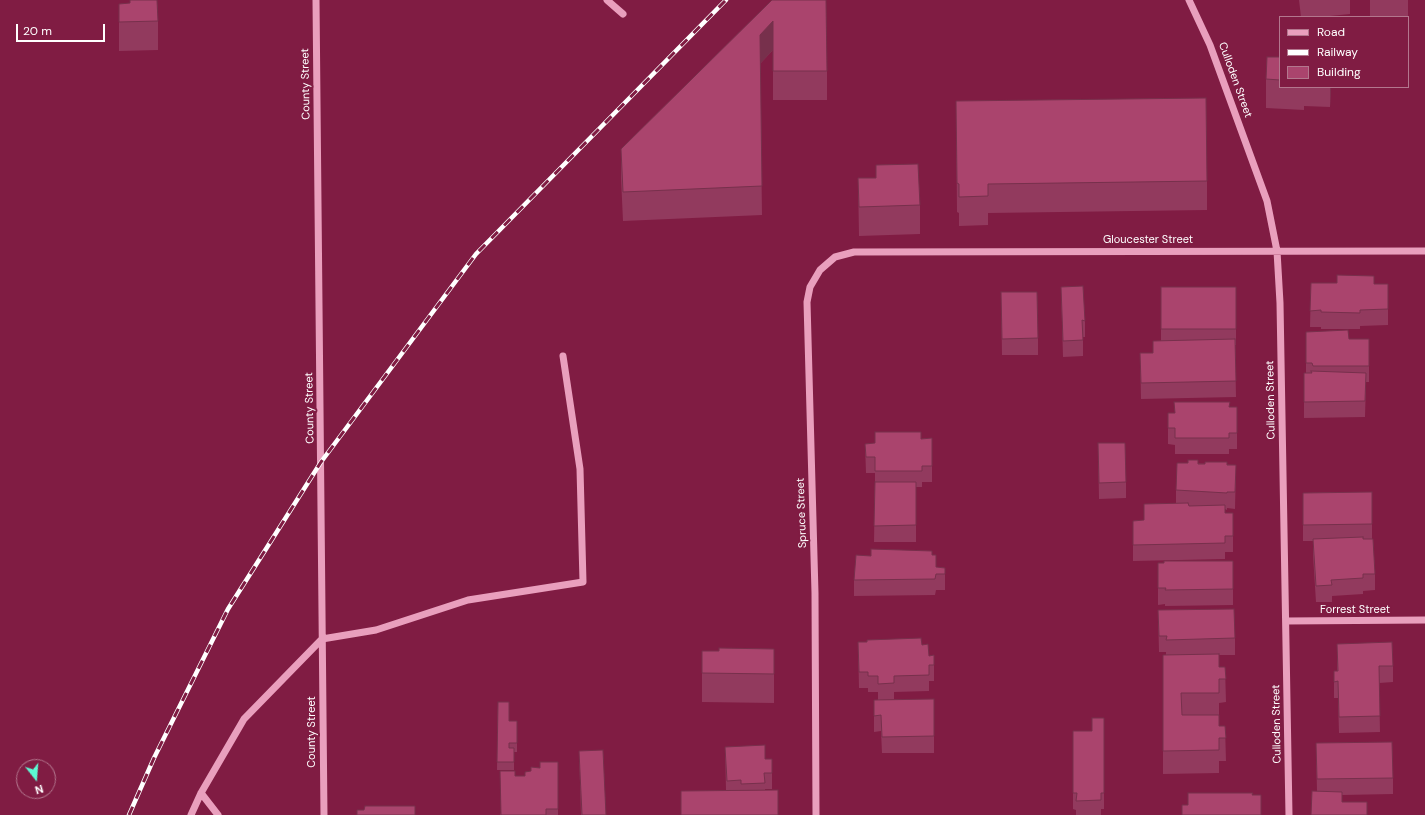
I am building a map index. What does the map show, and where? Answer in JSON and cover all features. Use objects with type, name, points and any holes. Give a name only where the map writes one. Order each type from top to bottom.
[{"type":"street","name":"County Street","points":[[316,0],[324,815]]},
{"type":"street","points":[[607,0],[623,14]]},
{"type":"street","name":"Culloden Street","points":[[1189,0],[1210,45],[1267,201],[1277,251],[1280,311],[1289,815]]},
{"type":"street","name":"Gloucester Street","points":[[871,252],[1425,251]]},
{"type":"street","name":"Spruce Street","points":[[816,815],[815,593],[807,302],[810,287],[820,270],[835,257],[854,252],[871,252]]},
{"type":"street","points":[[191,815],[201,793],[244,719],[322,639],[376,630],[468,600],[583,582],[580,469],[563,356]]},
{"type":"street","name":"Forrest Street","points":[[1286,621],[1425,620]]},
{"type":"street","points":[[201,793],[218,815]]},
{"type":"building","points":[[130,0],[157,0],[158,21],[119,22],[119,4],[130,3]]},
{"type":"building","points":[[772,0],[826,0],[827,71],[773,71],[773,21],[760,35],[762,186],[623,192],[621,149]]},
{"type":"building","points":[[1267,57],[1279,57],[1279,80],[1266,79]]},
{"type":"building","points":[[1206,98],[1207,181],[988,184],[988,196],[959,197],[959,184],[957,183],[956,101]]},
{"type":"building","points":[[918,164],[920,205],[859,207],[858,178],[876,178],[876,165]]},
{"type":"building","points":[[1337,275],[1374,276],[1374,284],[1388,284],[1388,309],[1360,310],[1360,313],[1321,312],[1321,310],[1310,311],[1311,283],[1337,283]]},
{"type":"building","points":[[1083,286],[1085,321],[1082,320],[1083,340],[1063,341],[1061,287]]},
{"type":"building","points":[[1161,287],[1236,287],[1236,329],[1161,329]]},
{"type":"building","points":[[1001,292],[1037,292],[1038,338],[1002,339]]},
{"type":"building","points":[[1348,330],[1349,339],[1369,339],[1369,366],[1313,366],[1312,363],[1306,363],[1306,332]]},
{"type":"building","points":[[1235,339],[1236,381],[1141,383],[1140,353],[1153,353],[1153,341]]},
{"type":"building","points":[[1311,371],[1366,373],[1365,401],[1304,402],[1304,373],[1312,373]]},
{"type":"building","points":[[1174,402],[1230,402],[1229,407],[1237,407],[1237,433],[1229,433],[1229,438],[1175,438],[1175,428],[1168,428],[1168,413],[1175,413]]},
{"type":"building","points":[[875,432],[921,432],[921,439],[932,438],[932,466],[922,466],[922,471],[875,471],[875,457],[866,457],[865,444],[875,443]]},
{"type":"building","points":[[1098,443],[1125,443],[1126,482],[1099,483]]},
{"type":"building","points":[[1188,460],[1198,460],[1198,464],[1205,464],[1205,462],[1227,462],[1227,465],[1236,465],[1235,492],[1227,493],[1176,490],[1177,463],[1188,463]]},
{"type":"building","points":[[875,482],[916,482],[916,525],[874,526]]},
{"type":"building","points":[[1372,492],[1372,524],[1303,525],[1303,493]]},
{"type":"building","points":[[1188,503],[1189,506],[1225,505],[1225,513],[1233,513],[1233,536],[1225,536],[1225,543],[1133,545],[1133,521],[1144,520],[1144,504]]},
{"type":"building","points":[[1363,537],[1363,539],[1373,539],[1375,574],[1363,574],[1363,578],[1331,580],[1332,585],[1316,586],[1313,539]]},
{"type":"building","points":[[871,549],[932,551],[932,555],[936,555],[936,567],[945,568],[945,574],[936,574],[935,579],[854,580],[856,555],[871,556]]},
{"type":"building","points":[[1164,561],[1233,561],[1233,589],[1165,590],[1166,588],[1158,588],[1158,563],[1164,563]]},
{"type":"building","points":[[1234,609],[1235,638],[1166,640],[1167,636],[1159,636],[1158,610]]},
{"type":"building","points":[[921,638],[922,645],[928,644],[929,656],[934,655],[934,665],[929,665],[929,675],[894,676],[894,683],[878,684],[878,676],[868,676],[868,672],[859,672],[858,642],[867,642],[867,640]]},
{"type":"building","points":[[1392,642],[1393,666],[1379,666],[1380,716],[1339,717],[1338,681],[1334,682],[1334,671],[1338,671],[1337,644]]},
{"type":"building","points":[[719,648],[774,649],[774,674],[702,673],[702,651],[719,651]]},
{"type":"building","points":[[1219,654],[1219,667],[1225,667],[1226,679],[1219,679],[1219,693],[1181,693],[1182,715],[1219,715],[1219,726],[1225,726],[1226,738],[1219,738],[1219,750],[1163,751],[1163,655]]},
{"type":"building","points":[[934,699],[934,736],[882,737],[881,715],[874,716],[874,700]]},
{"type":"building","points":[[498,702],[509,702],[509,721],[517,721],[517,743],[509,743],[509,748],[514,748],[514,762],[497,762]]},
{"type":"building","points":[[1092,718],[1104,718],[1104,793],[1101,793],[1101,800],[1076,801],[1077,793],[1073,793],[1073,731],[1092,731]]},
{"type":"building","points":[[1392,742],[1393,778],[1317,779],[1316,743]]},
{"type":"building","points":[[765,745],[765,759],[772,759],[772,773],[764,773],[765,783],[741,784],[741,780],[727,781],[725,747]]},
{"type":"building","points":[[603,750],[606,815],[582,815],[579,751]]},
{"type":"building","points":[[540,762],[558,762],[558,809],[546,809],[546,815],[501,815],[500,771],[515,771],[515,776],[525,776],[525,772],[531,771],[531,767],[540,768]]},
{"type":"building","points":[[778,790],[778,815],[681,815],[681,791]]},
{"type":"building","points":[[1312,791],[1342,792],[1342,802],[1367,802],[1367,815],[1311,815]]},
{"type":"building","points":[[1188,793],[1253,793],[1252,795],[1261,795],[1261,815],[1182,815],[1182,805],[1188,805]]},
{"type":"building","points":[[365,806],[415,806],[415,815],[357,815],[357,810],[364,810]]},
{"type":"railway","points":[[129,815],[154,758],[228,609],[321,462],[476,254],[726,0]]}]
